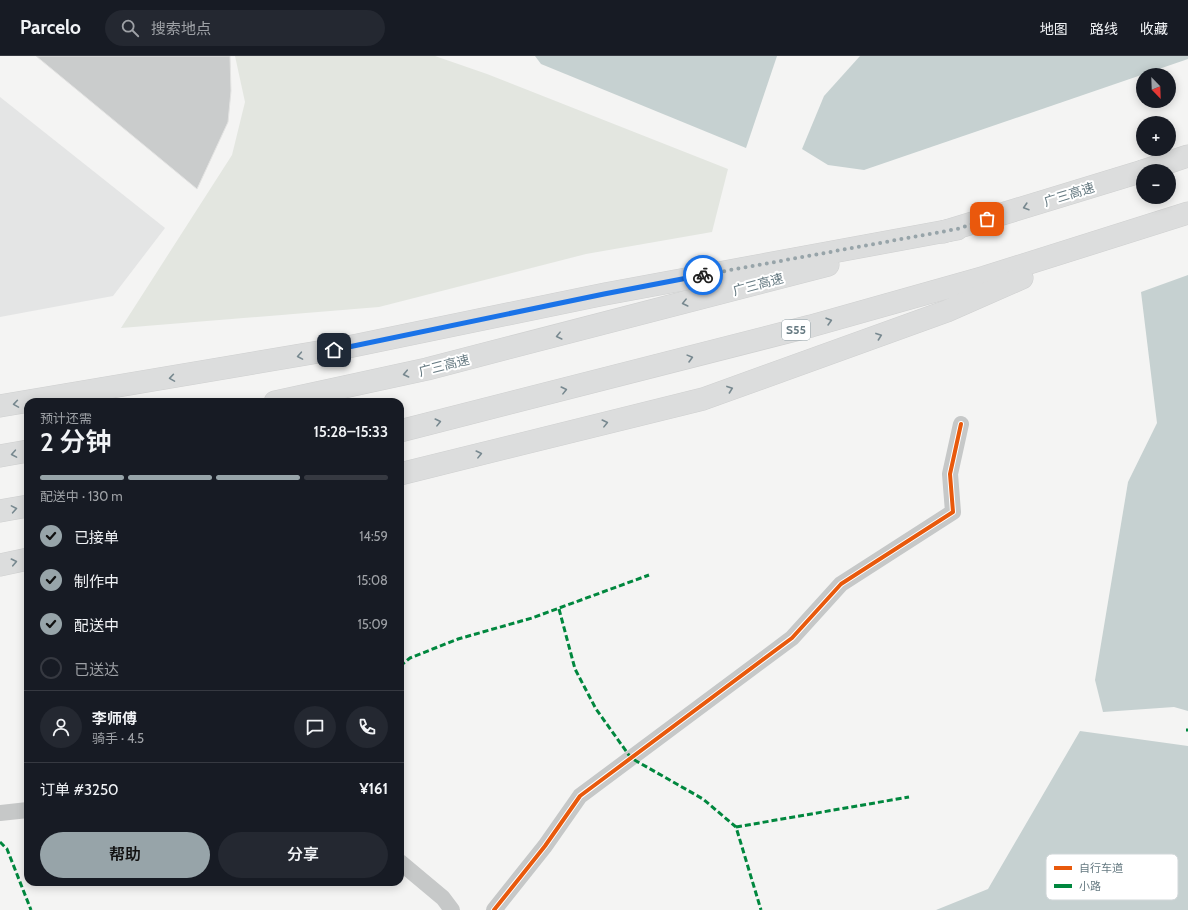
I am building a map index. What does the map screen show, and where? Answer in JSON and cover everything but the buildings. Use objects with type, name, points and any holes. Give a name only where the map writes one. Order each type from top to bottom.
[{"type":"highway","name":"广三高速","points":[[1164,164],[1188,156]]},
{"type":"highway","name":"广三高速","points":[[294,398],[427,370],[781,278],[957,229],[1136,173]]},
{"type":"highway","name":"S55","points":[[404,430],[811,326],[985,277],[1188,213]]},
{"type":"highway","points":[[47,398],[348,347],[604,294],[957,229]]},
{"type":"highway","points":[[404,473],[703,399],[947,311],[1118,236]]},
{"type":"highway","points":[[0,406],[24,402]]},
{"type":"highway","points":[[0,456],[24,452]]},
{"type":"highway","points":[[0,511],[24,507]]},
{"type":"highway","points":[[0,565],[24,560]]},
{"type":"street","points":[[494,910],[545,846],[580,796],[792,638],[840,584],[953,512],[950,474],[961,424]]},
{"type":"street","points":[[0,813],[24,810]]},
{"type":"street","points":[[404,865],[443,898],[452,910]]},
{"type":"shaded area","points":[[235,56],[435,56],[487,74],[728,169],[712,232],[586,254],[379,307],[121,328],[232,155],[245,102]]},
{"type":"shaded area","points":[[535,56],[777,56],[746,148],[541,64]]},
{"type":"shaded area","points":[[860,56],[1188,56],[1188,59],[1162,68],[1136,68],[1136,77],[864,170],[828,165],[802,149],[824,96]]},
{"type":"shaded area","points":[[0,97],[165,228],[113,296],[0,317]]},
{"type":"shaded area","points":[[1188,275],[1188,711],[1174,707],[1103,712],[1095,680],[1128,482],[1157,423],[1141,292]]},
{"type":"shaded area","points":[[1080,731],[1188,746],[1188,910],[936,910],[988,889]]},
{"type":"marked path","points":[[404,663],[410,658],[458,639],[532,618],[649,575]]},
{"type":"marked path","points":[[559,609],[575,669],[596,709],[631,758],[703,799],[736,827],[761,910]]},
{"type":"marked path","points":[[736,827],[909,797]]},
{"type":"marked path","points":[[0,842],[7,849],[31,910]]},
{"type":"cycle path","points":[[494,910],[545,846],[580,796],[792,638],[841,584],[953,512],[950,474],[961,424]]},
{"type":"way so far","points":[[703,275],[957,229],[987,219]]},
{"type":"route","points":[[334,350],[703,275]]}]
